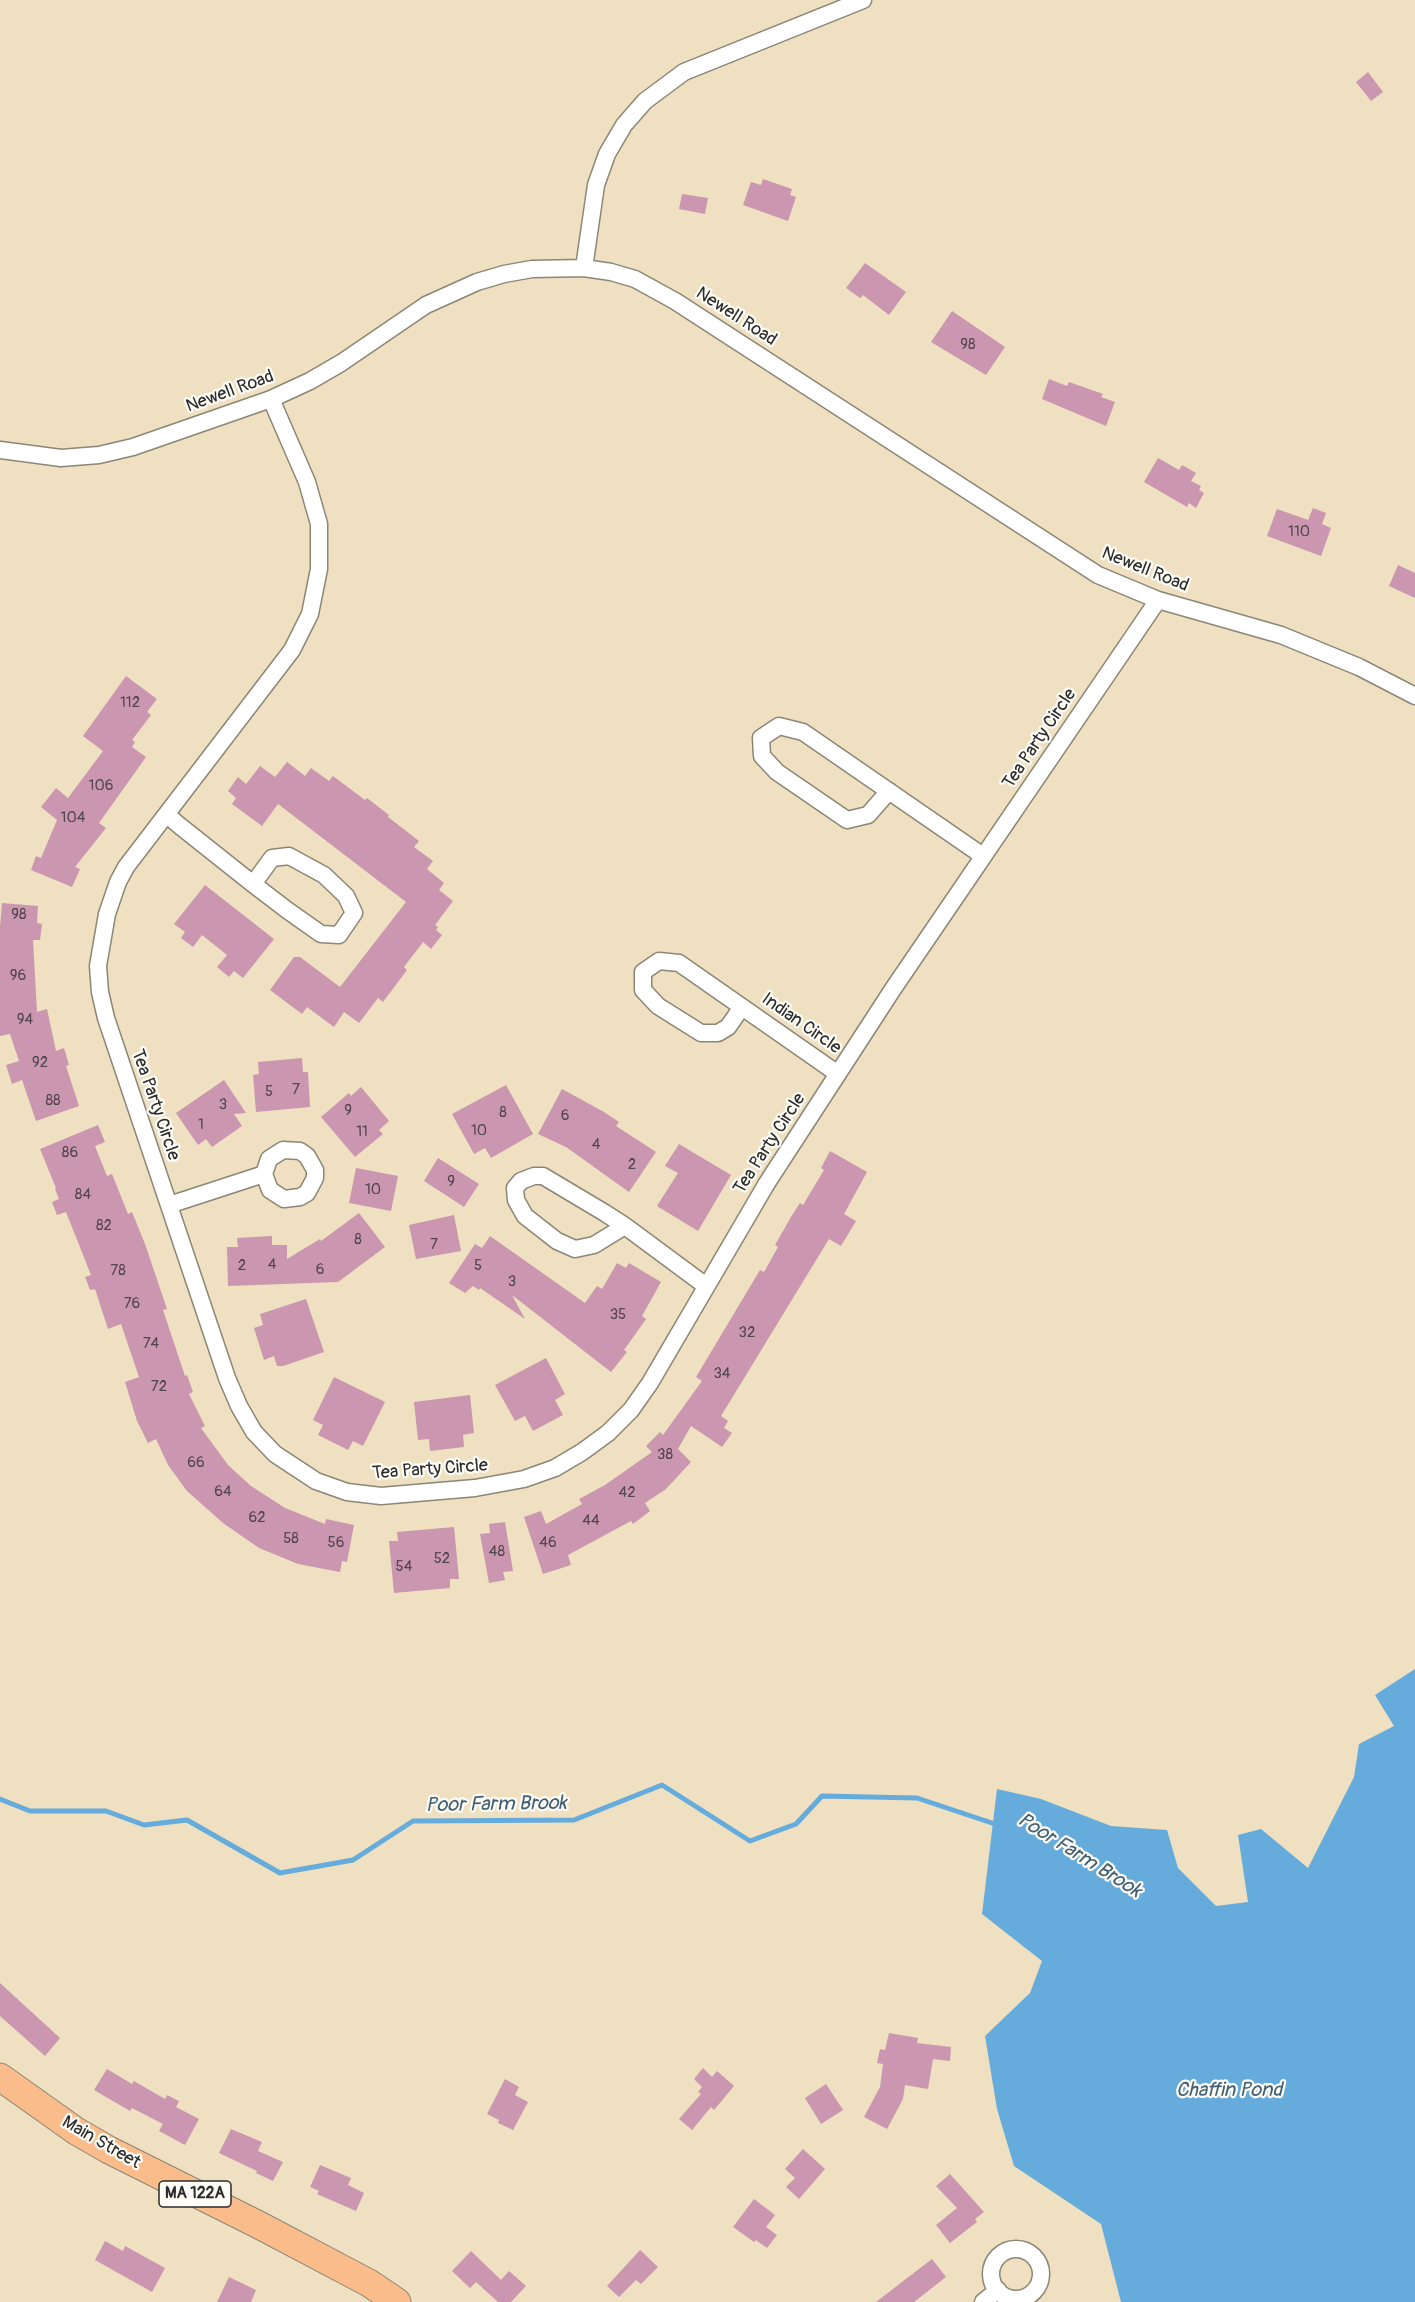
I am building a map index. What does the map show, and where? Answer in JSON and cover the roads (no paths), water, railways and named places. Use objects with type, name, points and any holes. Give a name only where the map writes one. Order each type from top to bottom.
[{"type":"main road","name":"Main Street","points":[[0,2077],[67,2125],[101,2145],[369,2283],[397,2302]]},
{"type":"street","points":[[584,268],[596,185],[607,154],[624,125],[645,100],[684,72],[863,0]]},
{"type":"street","name":"Newell Road","points":[[0,450],[61,458],[99,455],[133,447],[271,399],[310,381],[341,363],[426,305],[450,293],[504,274],[532,269],[584,268],[611,272],[635,279],[675,301],[1098,574],[1158,600],[1281,635],[1359,667],[1415,696]]},
{"type":"street","name":"Tea Party Circle","points":[[271,399],[307,482],[319,524],[319,568],[313,603],[302,633],[292,650],[126,867],[107,914],[98,966],[100,992],[106,1018],[227,1378],[239,1406],[254,1432],[275,1454],[300,1472],[331,1487],[363,1495],[436,1492],[500,1484],[540,1474],[582,1452],[608,1433],[641,1397],[767,1183],[983,856],[1158,600]]},
{"type":"street","points":[[889,791],[868,815],[847,820],[777,772],[762,756],[762,738],[779,726],[803,732],[889,791],[983,856]]},
{"type":"street","points":[[167,815],[253,884],[321,934],[339,935],[354,914],[346,896],[324,874],[289,856],[272,858],[253,884]]},
{"type":"street","name":"Indian Circle","points":[[742,1007],[728,1027],[718,1033],[701,1033],[658,1006],[643,990],[643,972],[659,961],[679,963],[838,1074]]},
{"type":"street","points":[[169,1205],[264,1174]]},
{"type":"street","points":[[625,1227],[594,1245],[576,1249],[556,1241],[525,1216],[516,1200],[516,1188],[521,1181],[534,1176],[543,1176],[625,1227],[706,1286]]},
{"type":"street","points":[[983,2302],[998,2290]]},
{"type":"water","name":"Chaffin Pond","points":[[1415,1669],[1415,2302],[1121,2302],[1101,2224],[1014,2166],[997,2109],[985,2036],[1030,1993],[1042,1961],[982,1914],[997,1789],[1041,1799],[1111,1826],[1167,1830],[1178,1868],[1216,1906],[1248,1902],[1238,1835],[1261,1829],[1308,1868],[1354,1777],[1359,1744],[1394,1726],[1375,1695]]},
{"type":"waterway","name":"Poor Farm Brook","points":[[0,1799],[30,1811],[106,1811],[144,1825],[187,1820],[280,1873],[353,1860],[413,1821],[574,1820],[662,1785],[750,1841],[796,1824],[822,1796],[917,1798],[998,1825]]}]
